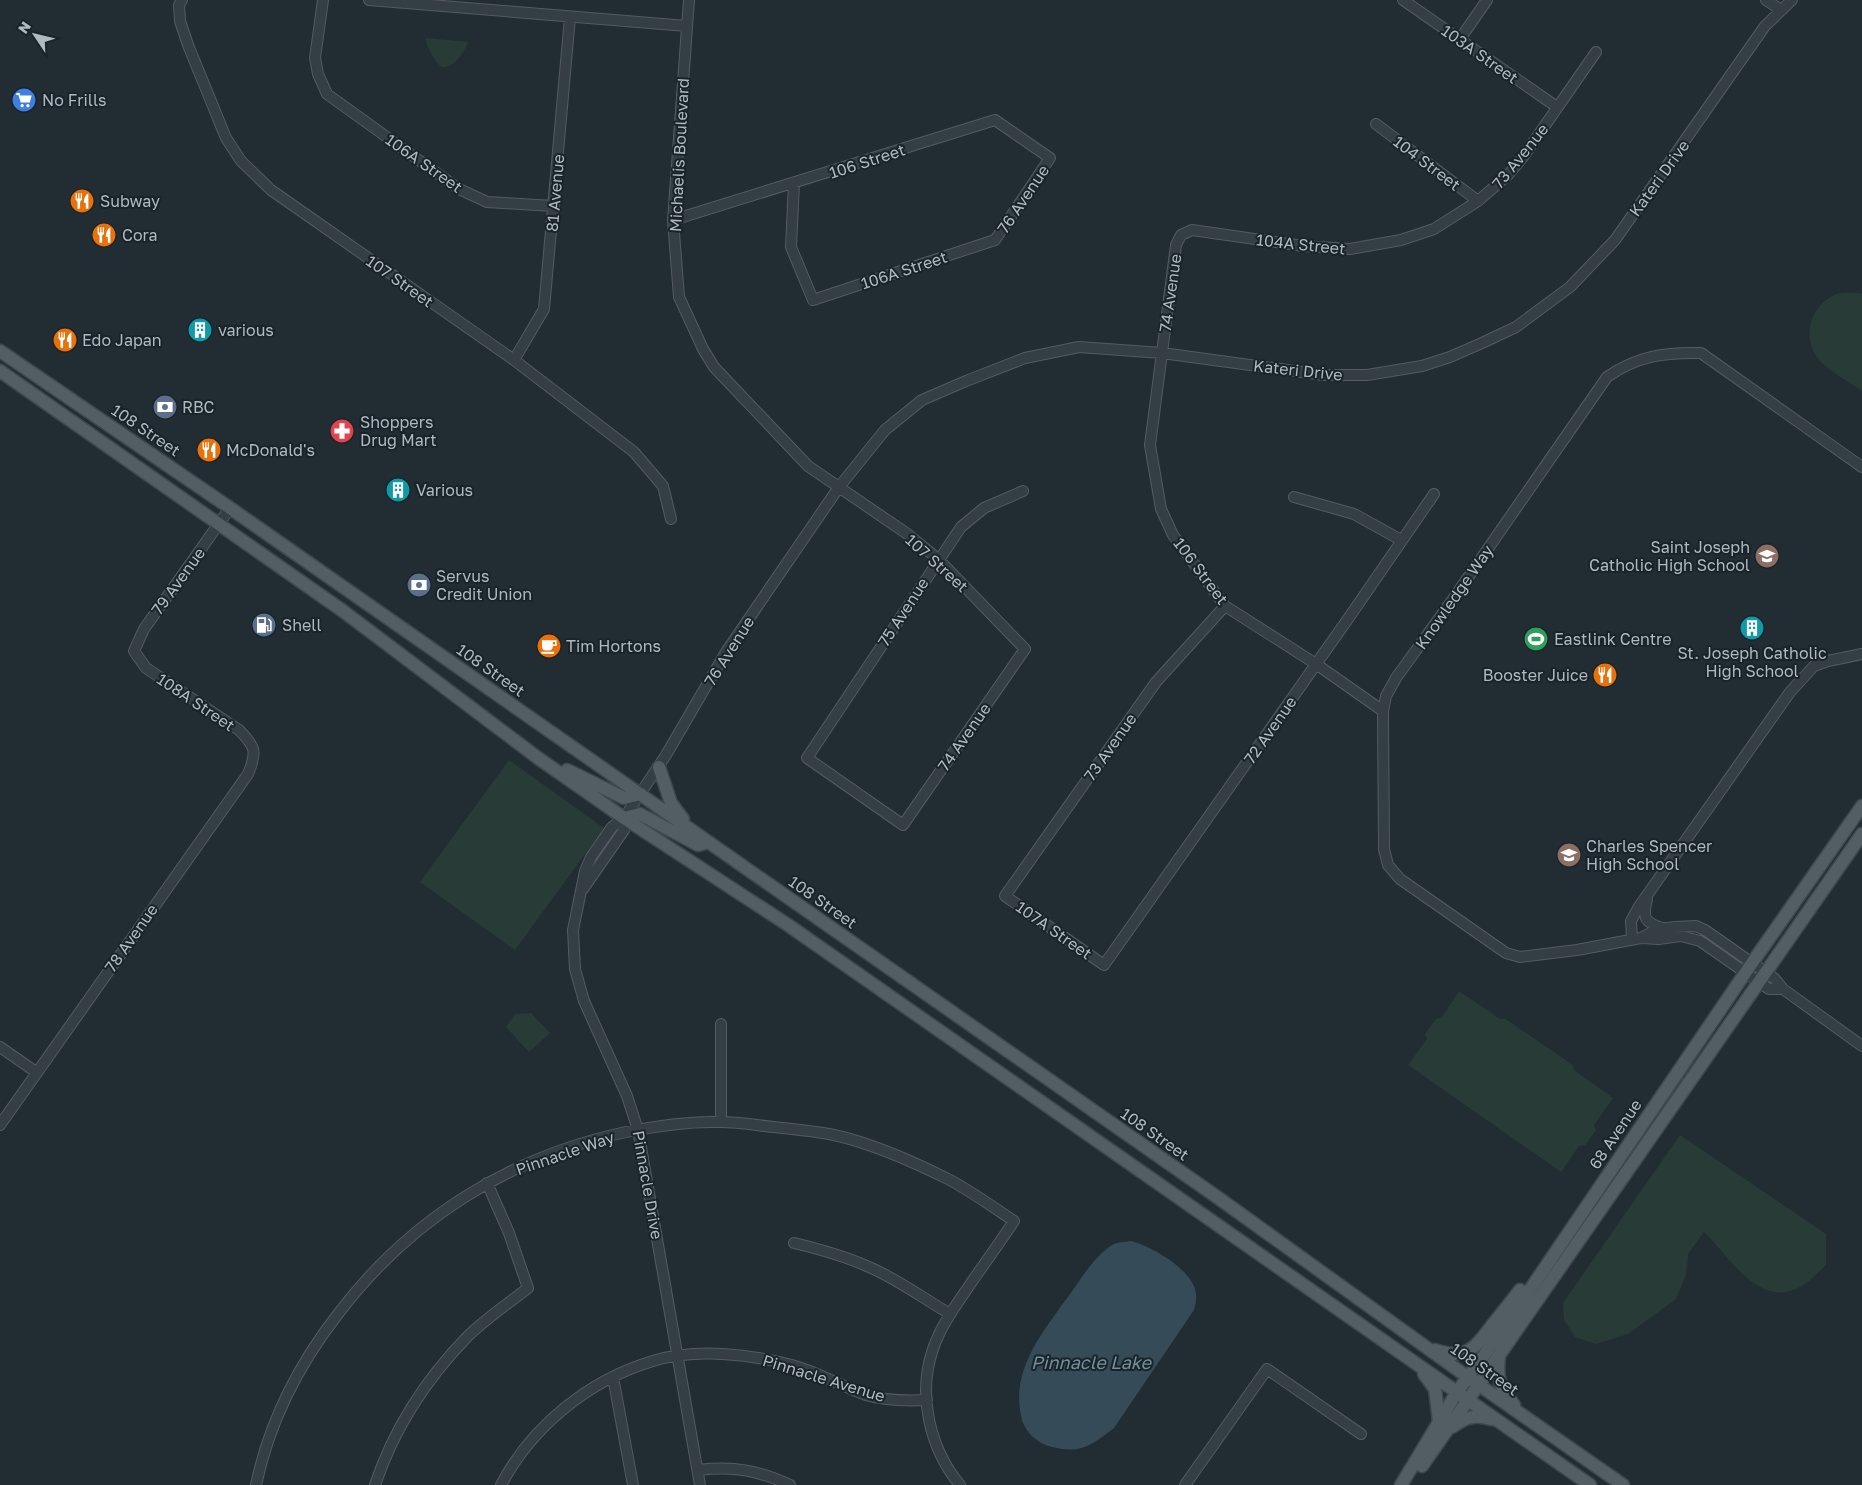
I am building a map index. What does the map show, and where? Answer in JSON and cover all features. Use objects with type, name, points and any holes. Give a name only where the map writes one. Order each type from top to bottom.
[{"type":"main road","name":"108 Street","points":[[0,351],[230,508],[1209,1191],[1623,1485]]},
{"type":"main road","points":[[0,371],[343,611],[624,818],[788,925],[1590,1485]]},
{"type":"main road","points":[[517,741],[576,775],[624,798],[640,794]]},
{"type":"main road","points":[[658,767],[671,803],[679,816],[709,842]]},
{"type":"main road","name":"68 Avenue","points":[[1401,1485],[1474,1381],[1568,1232],[1862,806]]},
{"type":"main road","points":[[624,818],[640,814],[698,845],[709,842]]},
{"type":"main road","name":"68 Avenue","points":[[1474,1381],[1500,1355],[1862,834]]},
{"type":"main road","points":[[1424,1345],[1448,1354],[1458,1354],[1475,1348],[1568,1232]]},
{"type":"main road","points":[[1500,1355],[1498,1378],[1502,1388],[1522,1415]]},
{"type":"main road","points":[[1412,1361],[1435,1389],[1442,1426],[1474,1416],[1498,1421]]},
{"type":"main road","name":"68 Avenue","points":[[1409,1485],[1442,1426]]},
{"type":"street","name":"106A Street","points":[[323,0],[315,58],[318,74],[327,94],[459,189],[487,202],[554,206]]},
{"type":"street","points":[[369,0],[687,26]]},
{"type":"street","name":"Michaelis Boulevard","points":[[689,0],[673,220],[679,297],[703,349],[714,367],[808,466],[839,488]]},
{"type":"street","name":"103A Street","points":[[1403,0],[1558,107]]},
{"type":"street","points":[[1460,40],[1487,0]]},
{"type":"street","points":[[1766,0],[1780,10]]},
{"type":"street","name":"Kateri Drive","points":[[839,488],[885,430],[922,400],[966,380],[1025,358],[1079,347],[1162,353],[1324,375],[1367,375],[1422,366],[1450,357],[1516,327],[1570,288],[1615,240],[1766,26],[1792,0]]},
{"type":"street","name":"107 Street","points":[[180,3],[180,21],[188,45],[226,138],[241,161],[271,190],[514,360],[634,452],[663,486],[671,519]]},
{"type":"street","name":"81 Avenue","points":[[514,360],[544,309],[570,17]]},
{"type":"street","name":"73 Avenue","points":[[1420,234],[1447,222],[1478,201],[1512,170],[1596,52]]},
{"type":"street","name":"106 Street","points":[[673,220],[996,120],[1050,158]]},
{"type":"street","name":"104 Street","points":[[1376,124],[1478,201]]},
{"type":"street","name":"76 Avenue","points":[[995,240],[1050,158]]},
{"type":"street","name":"106A Street","points":[[794,183],[791,247],[812,300],[995,240]]},
{"type":"street","name":"104A Street","points":[[1181,236],[1192,230],[1303,246],[1350,249],[1392,242],[1420,234]]},
{"type":"street","name":"74 Avenue","points":[[1162,353],[1176,245],[1181,236]]},
{"type":"street","name":"Knowledge Way","points":[[1762,977],[1705,930],[1696,926],[1656,930],[1636,938],[1578,950],[1520,957],[1506,953],[1400,879],[1388,865],[1384,850],[1383,711],[1386,696],[1396,678],[1606,376],[1620,367],[1653,355],[1679,352],[1701,353],[1862,467]]},
{"type":"street","name":"106 Street","points":[[1162,353],[1150,445],[1162,509],[1173,535],[1224,606],[1316,664],[1383,711]]},
{"type":"street","name":"107 Street","points":[[839,488],[906,533],[938,559],[1026,649]]},
{"type":"street","name":"76 Avenue","points":[[624,818],[658,767],[726,652],[839,488]]},
{"type":"street","name":"75 Avenue","points":[[902,825],[807,758],[961,527],[984,508],[1023,491]]},
{"type":"street","name":"72 Avenue","points":[[1104,965],[1434,494]]},
{"type":"street","points":[[1294,497],[1354,514],[1401,540]]},
{"type":"street","name":"79 Avenue","points":[[138,656],[134,651],[144,629],[230,508]]},
{"type":"street","name":"73 Avenue","points":[[1005,896],[1156,682],[1224,606]]},
{"type":"street","name":"74 Avenue","points":[[902,825],[1026,649]]},
{"type":"street","points":[[1636,938],[1632,921],[1638,908],[1744,756],[1805,673],[1814,666],[1828,661],[1862,654]]},
{"type":"street","name":"108A Street","points":[[138,656],[146,668],[239,730],[252,743],[253,749]]},
{"type":"street","name":"78 Avenue","points":[[0,1125],[248,774],[255,757],[253,749]]},
{"type":"street","name":"Pinnacle Drive","points":[[624,818],[624,830],[580,894],[573,930],[574,957],[578,984],[590,1017],[627,1096],[638,1130],[700,1485]]},
{"type":"street","points":[[1648,893],[1644,911],[1647,921],[1664,929]]},
{"type":"street","name":"107A Street","points":[[1005,896],[1104,965]]},
{"type":"street","name":"Knowledge Way","points":[[1636,938],[1690,937],[1749,968]]},
{"type":"street","points":[[1762,977],[1769,989],[1783,989],[1862,1046]]},
{"type":"street","points":[[721,1122],[722,1024]]},
{"type":"street","points":[[0,1047],[36,1072]]},
{"type":"street","name":"Pinnacle Way","points":[[256,1485],[278,1415],[311,1352],[366,1279],[408,1238],[452,1204],[487,1183],[530,1162],[588,1141],[658,1126],[721,1122],[792,1129],[835,1135],[889,1153],[950,1180],[1014,1221],[950,1314]]},
{"type":"street","points":[[375,1485],[399,1427],[418,1395],[469,1335],[528,1288],[509,1233],[487,1183]]},
{"type":"street","points":[[794,1243],[822,1250],[869,1267],[950,1314],[933,1349],[927,1378],[927,1400],[931,1430],[940,1453],[960,1485]]},
{"type":"street","name":"Pinnacle Avenue","points":[[501,1485],[526,1447],[552,1418],[585,1393],[613,1377],[653,1361],[678,1356],[724,1354],[759,1357],[794,1366],[868,1395],[903,1401],[927,1400]]},
{"type":"street","points":[[1185,1485],[1267,1369],[1361,1434]]},
{"type":"street","points":[[613,1377],[633,1485]]},
{"type":"street","points":[[698,1470],[719,1468],[750,1470],[790,1485]]},
{"type":"green space","points":[[425,38],[469,42],[455,62],[446,67],[441,67],[431,53]]},
{"type":"green space","points":[[1836,294],[1862,294],[1862,391],[1834,373],[1820,361],[1814,353],[1809,334],[1814,316],[1825,300]]},
{"type":"green space","points":[[509,760],[604,828],[515,950],[420,882]]},
{"type":"green space","points":[[1459,991],[1500,1019],[1504,1018],[1573,1065],[1574,1070],[1613,1098],[1594,1125],[1596,1130],[1585,1145],[1579,1146],[1561,1172],[1408,1065],[1427,1039],[1425,1034],[1436,1019],[1442,1017]]},
{"type":"green space","points":[[531,1013],[550,1033],[529,1052],[506,1027],[515,1014]]},
{"type":"green space","points":[[1680,1135],[1826,1234],[1826,1265],[1796,1289],[1782,1292],[1769,1290],[1744,1276],[1704,1232],[1688,1254],[1686,1275],[1676,1299],[1628,1334],[1596,1344],[1575,1337],[1564,1320],[1563,1303]]},
{"type":"water","name":"Pinnacle Lake","points":[[1131,1241],[1149,1248],[1170,1260],[1188,1276],[1196,1294],[1194,1310],[1114,1428],[1099,1440],[1078,1449],[1071,1450],[1047,1446],[1037,1441],[1022,1420],[1019,1402],[1024,1368],[1031,1352],[1049,1323],[1094,1261],[1112,1245]]},
{"type":"place","name":"No Frills","points":[[24,100]]},
{"type":"place","name":"Subway","points":[[82,201]]},
{"type":"place","name":"Cora","points":[[104,235]]},
{"type":"place","name":"various","points":[[200,330]]},
{"type":"place","name":"Edo Japan","points":[[65,340]]},
{"type":"place","name":"RBC","points":[[165,407]]},
{"type":"place","name":"Shoppers Drug Mart","points":[[342,431]]},
{"type":"place","name":"McDonald's","points":[[209,450]]},
{"type":"place","name":"Various","points":[[398,490]]},
{"type":"place","name":"Saint Joseph Catholic High School","points":[[1767,556]]},
{"type":"place","name":"Servus Credit Union","points":[[419,585]]},
{"type":"place","name":"Shell","points":[[264,625]]},
{"type":"place","name":"St. Joseph Catholic High School","points":[[1752,628]]},
{"type":"place","name":"Eastlink Centre","points":[[1536,639]]},
{"type":"place","name":"Tim Hortons","points":[[549,646]]},
{"type":"place","name":"Booster Juice","points":[[1605,675]]},
{"type":"place","name":"Charles Spencer High School","points":[[1569,855]]}]
